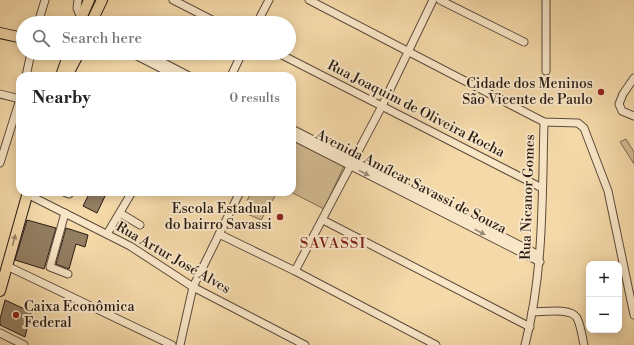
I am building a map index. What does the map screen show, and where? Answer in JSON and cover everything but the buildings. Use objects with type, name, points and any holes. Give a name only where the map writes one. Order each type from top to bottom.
[{"type":"highway","points":[[94,16],[102,0]]},
{"type":"highway","points":[[81,16],[84,2]]},
{"type":"highway","points":[[0,33],[16,36]]},
{"type":"highway","points":[[62,72],[67,60]]},
{"type":"highway","points":[[70,72],[75,60]]},
{"type":"highway","points":[[0,291],[26,196]]},
{"type":"street","points":[[40,16],[45,0]]},
{"type":"street","points":[[173,0],[204,16]]},
{"type":"street","points":[[261,16],[269,0]]},
{"type":"street","name":"Rua Nicanor Gomes","points":[[309,0],[544,122],[540,258],[526,345]]},
{"type":"street","points":[[295,271],[382,106],[433,0]]},
{"type":"street","points":[[440,0],[524,42]]},
{"type":"street","points":[[546,0],[546,71]]},
{"type":"street","points":[[27,72],[29,60]]},
{"type":"street","points":[[146,60],[171,72]]},
{"type":"street","points":[[155,60],[172,72]]},
{"type":"street","points":[[233,72],[239,60]]},
{"type":"street","name":"Rua Joaquim de Oliveira Rocha","points":[[292,60],[542,188]]},
{"type":"street","points":[[634,78],[623,94],[619,104],[622,111],[634,116]]},
{"type":"street","points":[[0,94],[16,98]]},
{"type":"street","points":[[0,163],[1,155],[16,111]]},
{"type":"street","points":[[544,122],[578,122],[584,128],[608,191],[634,315]]},
{"type":"street","name":"Avenida Amílcar Savassi de Souza","points":[[296,131],[352,163]]},
{"type":"street","name":"Avenida Amílcar Savassi de Souza","points":[[296,138],[352,163],[540,258]]},
{"type":"street","name":"Rua Artur José Alves","points":[[33,196],[130,246],[193,287],[305,345]]},
{"type":"street","points":[[107,234],[130,196]]},
{"type":"street","points":[[180,345],[193,287],[237,196]]},
{"type":"street","points":[[65,213],[50,267],[68,274]]},
{"type":"street","points":[[120,213],[140,225]]},
{"type":"street","points":[[323,220],[530,327]]},
{"type":"street","points":[[219,234],[295,271],[436,345]]},
{"type":"street","points":[[7,266],[172,345]]},
{"type":"street","points":[[532,312],[566,311],[572,313],[576,318],[584,345]]},
{"type":"street","points":[[0,333],[24,345]]},
{"type":"shaded area","points":[[626,139],[634,152],[634,164],[620,142]]},
{"type":"shaded area","points":[[296,140],[344,166],[324,209],[296,195]]},
{"type":"shaded area","points":[[249,196],[275,196],[261,220],[245,213],[250,203],[247,201]]},
{"type":"place","name":"Cidade dos Meninos São Vicente de Paulo","points":[[601,92]]},
{"type":"place","name":"Escola Estadual do bairro Savassi","points":[[280,217]]},
{"type":"place","name":"Caixa Econômica Federal","points":[[16,315]]},
{"type":"district","name":"SAVASSI","points":[[333,243]]}]
